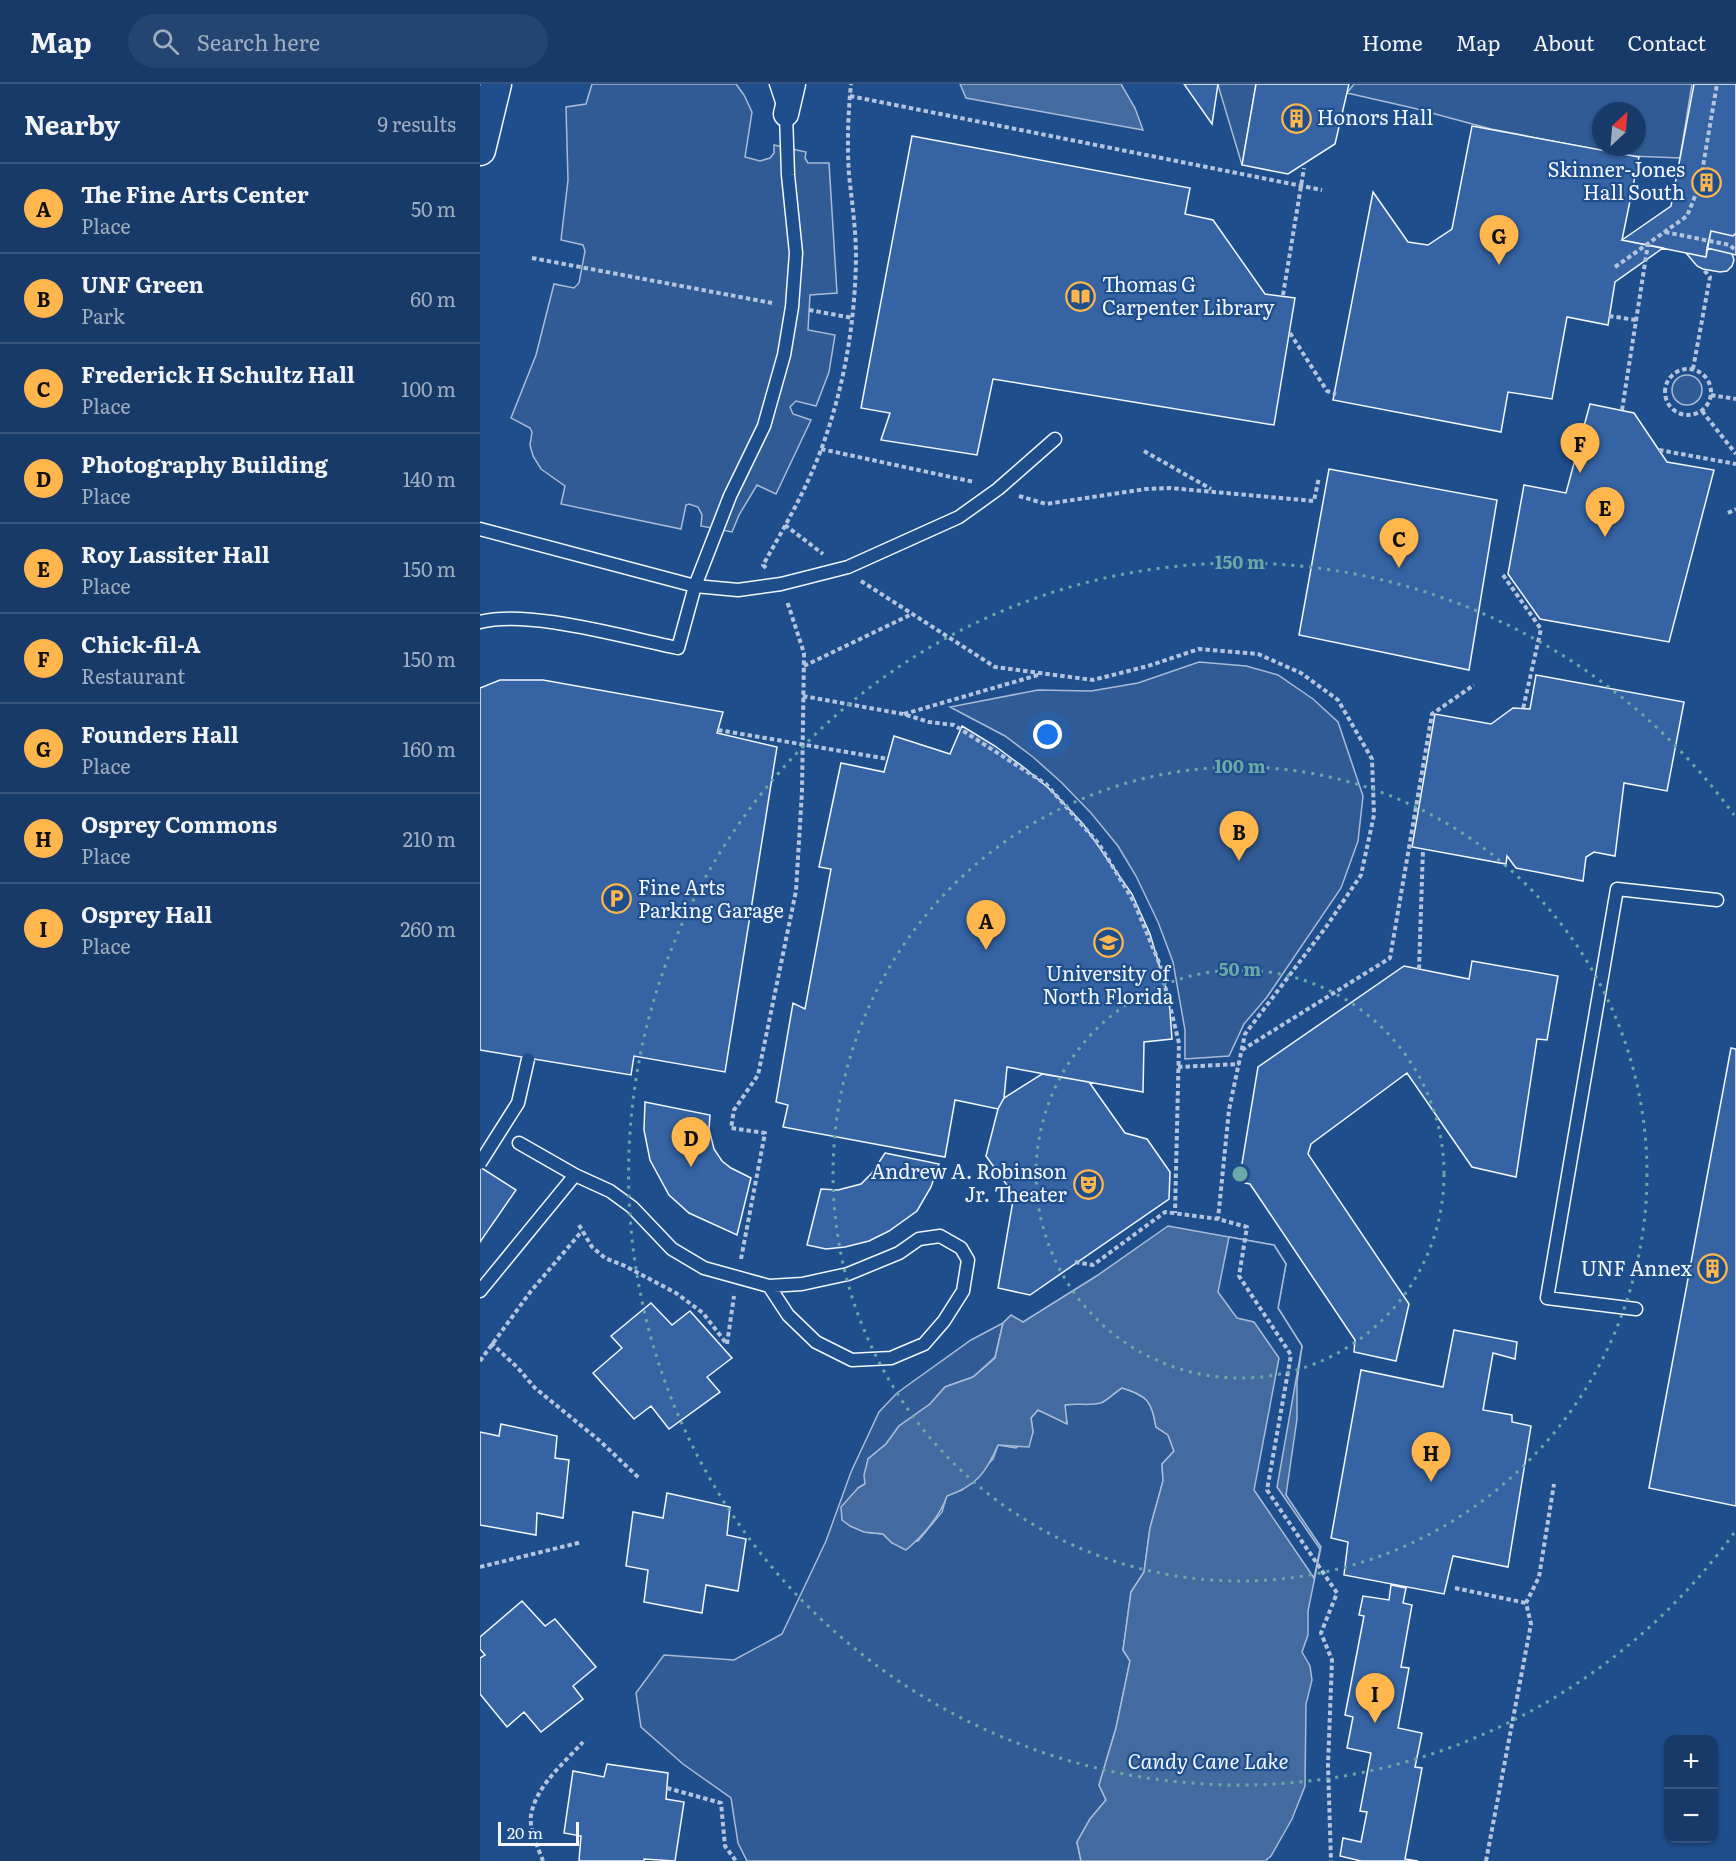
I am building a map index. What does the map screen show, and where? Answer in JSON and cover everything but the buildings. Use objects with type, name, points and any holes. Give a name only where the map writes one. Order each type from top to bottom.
[{"type":"street","points":[[480,150],[496,84]]},
{"type":"street","points":[[786,114],[793,84]]},
{"type":"lane","points":[[480,622],[491,619],[518,618],[587,629],[678,648],[695,585],[730,496],[764,426],[784,355],[792,307],[796,253],[788,175],[786,114],[776,84]]},
{"type":"lane","points":[[480,530],[695,585],[738,590],[781,584],[841,568],[959,517],[998,489],[1055,439]]},
{"type":"lane","points":[[1636,1309],[1546,1298],[1617,889],[1717,900]]},
{"type":"lane","points":[[480,1163],[518,1103],[528,1059]]},
{"type":"lane","points":[[519,1143],[575,1175],[610,1191],[672,1249],[704,1268],[769,1286],[802,1284],[848,1274],[899,1253],[919,1239],[940,1236],[961,1248],[968,1260],[963,1291],[944,1321],[924,1344],[891,1358],[852,1360],[816,1342],[788,1315],[769,1286]]},
{"type":"lane","points":[[480,1291],[575,1175]]},
{"type":"path","points":[[579,1224],[592,1247],[605,1258],[626,1266],[676,1293],[703,1313],[727,1344],[737,1276],[765,1133],[731,1128],[734,1110],[758,1075],[795,891],[802,791],[804,653],[781,584],[763,565],[821,449],[844,376],[853,318],[856,255],[849,173],[848,113],[851,84]]},
{"type":"path","points":[[1615,267],[1687,216],[1700,184],[1717,84]]},
{"type":"path","points":[[850,96],[1322,190]]},
{"type":"path","points":[[1283,295],[1304,168]]},
{"type":"path","points":[[1664,232],[1730,245],[1736,252]]},
{"type":"path","points":[[1622,411],[1648,243]]},
{"type":"path","points":[[532,258],[853,318]]},
{"type":"path","points":[[1693,369],[1710,277],[1703,268]]},
{"type":"path","points":[[1609,316],[1636,320]]},
{"type":"path","points":[[1290,333],[1328,391],[1336,394]]},
{"type":"path","points":[[1693,369],[1700,371],[1707,378],[1711,394],[1702,411],[1687,415],[1680,413],[1668,403],[1665,396],[1667,381],[1672,375],[1678,370],[1693,369]]},
{"type":"path","points":[[1711,394],[1736,399]]},
{"type":"path","points":[[1702,411],[1736,454]]},
{"type":"path","points":[[821,449],[971,481],[1046,504],[1146,489],[1214,491],[1314,501],[1319,477]]},
{"type":"path","points":[[1659,450],[1736,464]]},
{"type":"path","points":[[1144,451],[1214,491]]},
{"type":"path","points":[[1728,513],[1736,509]]},
{"type":"path","points":[[785,525],[841,568],[995,667],[1093,680],[1148,666],[1199,649],[1258,654],[1301,673],[1338,700],[1372,759],[1374,815],[1361,875],[1326,927],[1245,1034],[1229,1110],[1218,1220]]},
{"type":"path","points":[[1503,575],[1541,628],[1523,709]]},
{"type":"path","points":[[804,666],[912,614]]},
{"type":"path","points":[[903,714],[1041,674]]},
{"type":"path","points":[[1242,1050],[1390,958],[1432,714],[1474,685]]},
{"type":"path","points":[[803,696],[954,725],[1047,784],[1099,844],[1134,902],[1160,965],[1179,1043],[1176,1213]]},
{"type":"path","points":[[718,730],[888,759]]},
{"type":"path","points":[[1419,969],[1423,849]]},
{"type":"path","points":[[1178,1066],[1239,1064]]},
{"type":"path","points":[[1075,1262],[1093,1265],[1165,1212],[1247,1227],[1239,1276],[1291,1355],[1267,1490],[1337,1593],[1322,1633],[1332,1660],[1328,1765],[1331,1861]]},
{"type":"path","points":[[480,1361],[531,1291],[582,1231]]},
{"type":"path","points":[[491,1343],[517,1367],[535,1388],[600,1441],[639,1478]]},
{"type":"path","points":[[1486,1861],[1531,1624],[1526,1603],[1539,1577],[1554,1484]]},
{"type":"path","points":[[480,1567],[582,1542]]},
{"type":"path","points":[[1455,1588],[1526,1603]]},
{"type":"path","points":[[543,1861],[533,1834],[531,1816],[538,1795],[583,1742]]},
{"type":"path","points":[[667,1788],[721,1803],[725,1846],[736,1861]]},
{"type":"shaded area","points":[[592,84],[736,84],[752,112],[745,157],[760,161],[770,158],[774,153],[774,145],[806,152],[805,158],[808,163],[829,163],[837,293],[810,295],[808,330],[835,335],[829,372],[816,406],[796,401],[790,407],[793,414],[811,420],[776,494],[757,485],[739,515],[732,532],[701,526],[702,515],[698,507],[689,504],[686,505],[681,529],[561,504],[565,486],[541,469],[533,456],[530,445],[532,432],[530,428],[511,418],[536,355],[554,284],[574,288],[579,283],[585,251],[583,245],[561,240],[568,180],[566,107],[586,104]]},
{"type":"shaded area","points":[[1256,84],[1242,165],[1218,85]]},
{"type":"shaded area","points":[[1354,84],[1692,84],[1680,158],[1630,156],[1646,156],[1646,102],[1592,102],[1592,149],[1491,129],[1347,93]]},
{"type":"shaded area","points":[[1687,375],[1693,376],[1701,384],[1701,396],[1693,404],[1687,405],[1681,404],[1673,396],[1672,390],[1673,384],[1681,376]]},
{"type":"shaded area","points":[[1199,662],[1246,666],[1278,675],[1313,699],[1338,722],[1363,796],[1358,841],[1341,888],[1267,997],[1244,1024],[1229,1056],[1185,1059],[1185,1030],[1173,962],[1158,922],[1136,876],[1118,846],[1091,813],[1033,757],[1005,736],[950,707],[1038,690],[1091,691],[1138,683]]},
{"type":"shaded area","points":[[1003,1323],[995,1357],[973,1377],[945,1387],[930,1404],[899,1426],[886,1444],[868,1459],[865,1484],[858,1488],[864,1532],[883,1534],[892,1543],[918,1541],[942,1512],[947,1495],[962,1490],[993,1459],[998,1445],[1016,1448],[1033,1432],[1031,1418],[1038,1410],[1067,1423],[1064,1405],[1103,1402],[1122,1388],[1148,1400],[1156,1427],[1168,1435],[1174,1451],[1162,1464],[1163,1481],[1150,1528],[1144,1572],[1131,1592],[1123,1650],[1130,1661],[1116,1728],[1099,1785],[1106,1800],[1090,1819],[1077,1842],[1081,1861],[747,1861],[738,1843],[731,1798],[683,1764],[641,1727],[636,1693],[664,1655],[734,1660],[782,1634],[826,1541],[851,1472],[879,1412],[897,1393],[971,1340]]},
{"type":"water","points":[[960,84],[1121,84],[1135,108],[1143,130],[966,98]]},
{"type":"water","name":"Candy Cane Lake","points":[[1168,1226],[1274,1245],[1286,1264],[1278,1308],[1302,1346],[1297,1382],[1297,1419],[1286,1495],[1321,1547],[1308,1611],[1308,1635],[1302,1652],[1310,1666],[1312,1680],[1306,1704],[1305,1786],[1292,1819],[1271,1856],[1265,1861],[1081,1861],[1077,1842],[1090,1819],[1106,1800],[1099,1785],[1116,1728],[1130,1661],[1123,1650],[1131,1592],[1144,1572],[1150,1528],[1163,1481],[1162,1464],[1174,1451],[1168,1435],[1156,1427],[1153,1411],[1143,1397],[1122,1388],[1101,1403],[1065,1405],[1067,1424],[1038,1410],[1031,1418],[1033,1432],[1029,1447],[998,1445],[979,1477],[966,1488],[947,1496],[930,1525],[906,1550],[892,1543],[883,1534],[864,1532],[842,1520],[841,1507],[858,1488],[865,1484],[864,1475],[868,1459],[886,1444],[899,1426],[930,1404],[945,1387],[973,1377],[995,1358],[1003,1323],[1011,1315],[1023,1322],[1098,1275]]},
{"type":"pier","points":[[1229,1237],[1274,1245],[1286,1264],[1278,1308],[1302,1346],[1277,1487],[1320,1549],[1314,1578],[1254,1490],[1279,1358],[1254,1322],[1237,1318],[1218,1292]]},
{"type":"place","name":"Honors Hall","points":[[1296,118]]},
{"type":"place","name":"Skinner-Jones Hall South","points":[[1706,182]]},
{"type":"place","name":"Founders Hall","points":[[1499,265]]},
{"type":"place","name":"Thomas G Carpenter Library","points":[[1081,296]]},
{"type":"place","name":"Chick-fil-A","points":[[1580,473]]},
{"type":"place","name":"Roy Lassiter Hall","points":[[1605,537]]},
{"type":"place","name":"Frederick H Schultz Hall","points":[[1399,568]]},
{"type":"place","name":"UNF Green","points":[[1239,861]]},
{"type":"place","name":"Fine Arts Parking Garage","points":[[617,899]]},
{"type":"place","name":"University of North Florida","points":[[1108,943]]},
{"type":"place","name":"The Fine Arts Center","points":[[986,950]]},
{"type":"place","name":"Photography Building","points":[[691,1167]]},
{"type":"place","name":"Andrew A. Robinson Jr. Theater","points":[[1088,1184]]},
{"type":"place","name":"UNF Annex","points":[[1713,1269]]},
{"type":"place","name":"Osprey Commons","points":[[1431,1482]]},
{"type":"place","name":"Osprey Hall","points":[[1375,1723]]}]
